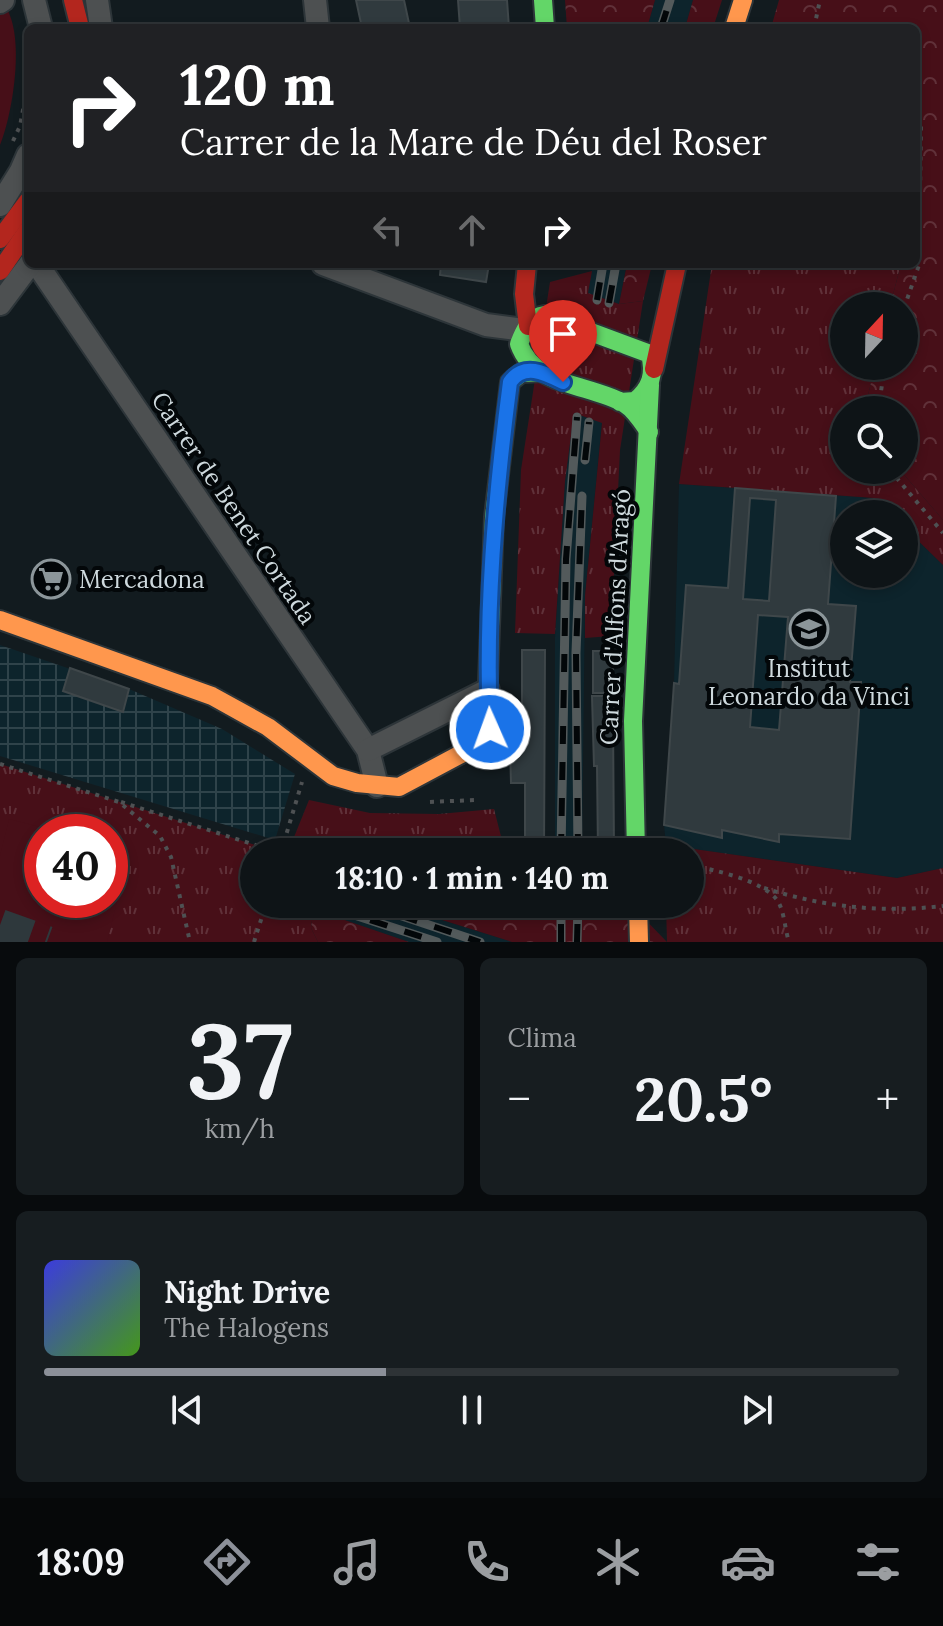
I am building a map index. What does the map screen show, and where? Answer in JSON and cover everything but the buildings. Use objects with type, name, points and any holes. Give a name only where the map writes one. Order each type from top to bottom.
[{"type":"street","points":[[34,0],[51,14]]},
{"type":"street","points":[[73,0],[79,24]]},
{"type":"street","points":[[97,0],[100,24]]},
{"type":"street","points":[[315,0],[318,24]]},
{"type":"street","points":[[543,0],[545,24]]},
{"type":"street","points":[[735,24],[743,0]]},
{"type":"street","points":[[0,205],[21,171],[20,150]]},
{"type":"street","points":[[0,271],[19,240],[24,218]]},
{"type":"street","points":[[0,304],[27,268]]},
{"type":"street","name":"Carrer de Benet Cortada","points":[[40,268],[368,750],[388,786]]},
{"type":"street","points":[[334,268],[491,326],[527,325],[557,318],[650,354],[652,377],[635,401],[620,402]]},
{"type":"street","points":[[527,268],[524,358],[543,372],[620,402],[637,413],[649,432]]},
{"type":"street","name":"Carrer d'Alfons d'Aragó","points":[[636,838],[633,721],[652,377],[676,268]]},
{"type":"street","points":[[623,342],[651,335],[665,318]]},
{"type":"street","points":[[0,620],[212,696],[268,727],[333,776],[388,786],[442,766],[484,739],[490,729],[488,690],[494,517],[510,382],[524,370],[543,372]]},
{"type":"street","points":[[368,750],[488,690]]},
{"type":"street","points":[[638,918],[639,942]]},
{"type":"path","points":[[815,24],[820,0]]},
{"type":"path","points":[[20,150],[24,104]]},
{"type":"path","points":[[920,122],[920,194]]},
{"type":"path","points":[[910,292],[918,268]]},
{"type":"path","points":[[902,484],[943,533]]},
{"type":"path","points":[[0,764],[240,840]]},
{"type":"path","points":[[284,838],[305,772]]},
{"type":"path","points":[[119,802],[160,836],[171,857],[190,942]]},
{"type":"path","points":[[704,868],[814,903],[914,909],[943,906]]},
{"type":"path","points":[[764,888],[779,901],[789,942]]},
{"type":"path","points":[[254,942],[262,918]]},
{"type":"shaded area","points":[[655,0],[693,0],[686,24],[648,24]]},
{"type":"shaded area","points":[[592,268],[626,268],[619,304],[587,293]]},
{"type":"shaded area","points":[[573,413],[602,422],[585,596],[582,838],[555,838],[555,637],[565,481]]},
{"type":"shaded area","name":"Institut Leonardo da Vinci","points":[[679,484],[874,498],[876,500],[830,500],[830,588],[918,588],[918,541],[943,565],[943,868],[897,878],[704,850],[704,838],[665,838],[674,683]]},
{"type":"shaded area","points":[[0,645],[129,689],[222,729],[295,774],[276,838],[268,838],[0,756]]},
{"type":"shaded area","points":[[338,918],[436,918],[512,942],[409,942]]},
{"type":"green space","points":[[0,0],[9,12],[16,48],[13,92],[0,145]]},
{"type":"green space","points":[[565,0],[655,0],[648,24],[567,24]]},
{"type":"green space","points":[[693,0],[722,0],[714,24],[686,24]]},
{"type":"green space","points":[[779,0],[943,0],[943,520],[912,484],[918,484],[918,396],[868,395],[872,380],[918,380],[918,292],[894,292],[900,268],[920,268],[920,24],[772,24]]},
{"type":"green space","points":[[626,268],[651,268],[643,301],[619,304]]},
{"type":"green space","points":[[711,268],[900,268],[894,292],[830,292],[830,380],[872,380],[868,396],[830,396],[830,484],[912,484],[943,520],[943,565],[918,541],[918,500],[679,484]]},
{"type":"green space","points":[[592,271],[588,293],[619,304],[643,301],[620,450],[611,636],[585,638],[585,596],[602,423],[574,413],[565,481],[555,634],[515,633],[521,470],[550,282]]},
{"type":"green space","points":[[0,764],[240,840],[240,918],[312,918],[311,928],[318,942],[0,942]]},
{"type":"green space","points":[[309,800],[370,813],[439,814],[494,809],[501,838],[357,837],[294,838]]},
{"type":"green space","points":[[9,819],[24,823],[24,918],[113,918],[107,942],[0,942],[0,856]]},
{"type":"green space","points":[[704,850],[897,878],[943,868],[943,942],[667,942],[666,918],[704,918]]},
{"type":"green space","points":[[312,918],[339,918],[409,942],[318,942],[311,928]]},
{"type":"green space","points":[[436,918],[644,918],[667,942],[512,942]]},
{"type":"tunnel","points":[[0,925],[47,942]]},
{"type":"railway","points":[[662,24],[670,0]]},
{"type":"railway","points":[[597,300],[602,268]]},
{"type":"railway","points":[[609,303],[615,268]]},
{"type":"railway","points":[[561,838],[566,559],[577,417]]},
{"type":"railway","points":[[585,460],[589,422]]},
{"type":"railway","points":[[578,838],[576,653],[582,496]]},
{"type":"railway","points":[[364,918],[437,942]]},
{"type":"railway","points":[[408,918],[480,942]]},
{"type":"railway","points":[[561,918],[561,942]]},
{"type":"railway","points":[[577,942],[578,918]]},
{"type":"traffic: fast","points":[[543,0],[545,24]]},
{"type":"traffic: fast","points":[[620,402],[635,401],[645,391],[652,374],[650,354],[545,315],[525,330],[519,344],[526,358],[537,369],[565,383],[625,404],[649,432]]},
{"type":"traffic: fast","points":[[461,754],[484,739],[490,729],[488,681],[494,517],[510,382],[521,373],[543,372]]},
{"type":"traffic: fast","points":[[636,838],[633,721],[650,385]]},
{"type":"traffic: slow","points":[[735,24],[743,0]]},
{"type":"traffic: slow","points":[[0,620],[212,696],[268,727],[333,776],[357,783],[399,787],[461,754]]},
{"type":"traffic: slow","points":[[638,918],[639,942]]},
{"type":"traffic: jam","points":[[73,0],[79,24]]},
{"type":"traffic: jam","points":[[0,239],[24,206]]},
{"type":"traffic: jam","points":[[0,271],[24,236]]},
{"type":"traffic: jam","points":[[527,268],[524,294],[528,326]]},
{"type":"traffic: jam","points":[[654,369],[676,268]]},
{"type":"place","name":"Mercadona","points":[[51,579]]},
{"type":"place","name":"Institut Leonardo da Vinci","points":[[809,629]]},
{"type":"route","points":[[490,729],[488,681],[494,517],[510,382],[524,370],[543,372],[563,382]]}]
